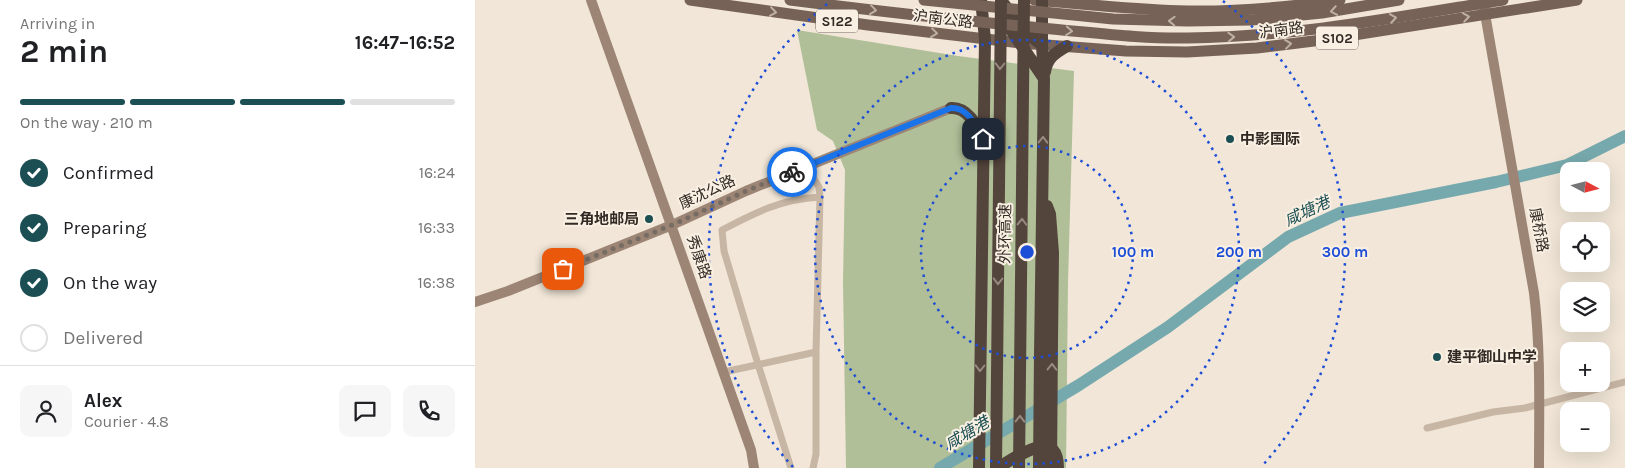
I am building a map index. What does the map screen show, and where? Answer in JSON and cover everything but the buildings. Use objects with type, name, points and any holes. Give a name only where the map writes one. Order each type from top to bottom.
[{"type":"highway","points":[[979,468],[985,39],[981,0]]},
{"type":"highway","points":[[987,0],[1003,18],[1044,79]]},
{"type":"highway","points":[[1001,0],[1029,35],[1042,45]]},
{"type":"highway","name":"外环高速","points":[[997,468],[1001,0]]},
{"type":"highway","name":"外环高速","points":[[1019,468],[1024,0]]},
{"type":"highway","points":[[1039,0],[1044,79],[1039,468]]},
{"type":"highway","points":[[1044,79],[1046,66],[1052,54],[1067,46]]},
{"type":"highway","points":[[951,108],[956,108],[968,115],[983,139]]},
{"type":"highway","points":[[1042,189],[1050,214],[1052,235],[1051,468]]},
{"type":"highway","points":[[997,468],[1039,446],[1047,446],[1055,452],[1058,468]]},
{"type":"main road","name":"沪南公路","points":[[690,0],[985,39]]},
{"type":"main road","points":[[790,0],[957,21],[1116,35],[1187,38],[1252,36],[1322,29],[1503,0]]},
{"type":"main road","points":[[924,0],[1113,19],[1187,21],[1279,18],[1399,0]]},
{"type":"main road","name":"沪南路","points":[[1039,0],[1115,8],[1188,11],[1253,9],[1340,0]]},
{"type":"main road","name":"沪南路","points":[[985,39],[1126,51],[1170,52],[1257,48],[1322,40],[1577,0]]},
{"type":"street","name":"秀康路","points":[[591,0],[724,372],[751,450],[754,468]]},
{"type":"street","name":"康桥路","points":[[1482,0],[1486,14],[1537,313],[1540,368],[1539,468]]},
{"type":"street","name":"康沈公路","points":[[475,302],[508,291],[672,225],[746,191],[951,108]]},
{"type":"street","points":[[806,166],[819,187],[820,197],[816,352],[816,454],[813,468]]},
{"type":"street","points":[[791,468],[724,251],[722,230],[757,211],[799,198],[820,197]]},
{"type":"street","points":[[724,372],[816,352]]},
{"type":"street","points":[[1427,428],[1482,414],[1525,408],[1625,382]]},
{"type":"green space","points":[[797,30],[958,56],[1074,71],[1068,282],[1066,468],[846,468],[843,282],[845,170],[833,141],[817,130]]},
{"type":"waterway","name":"咸塘港","points":[[940,468],[1079,385],[1168,327],[1288,237],[1340,213],[1496,182],[1567,165],[1625,136]]},
{"type":"way so far","points":[[563,269],[672,225],[792,172]]},
{"type":"place","name":"中影国际","points":[[1230,139]]},
{"type":"place","name":"三角地邮局","points":[[649,219]]},
{"type":"place","name":"建平御山中学","points":[[1437,357]]},
{"type":"route","points":[[792,172],[951,108],[962,110],[968,115],[977,126],[983,139]]}]
